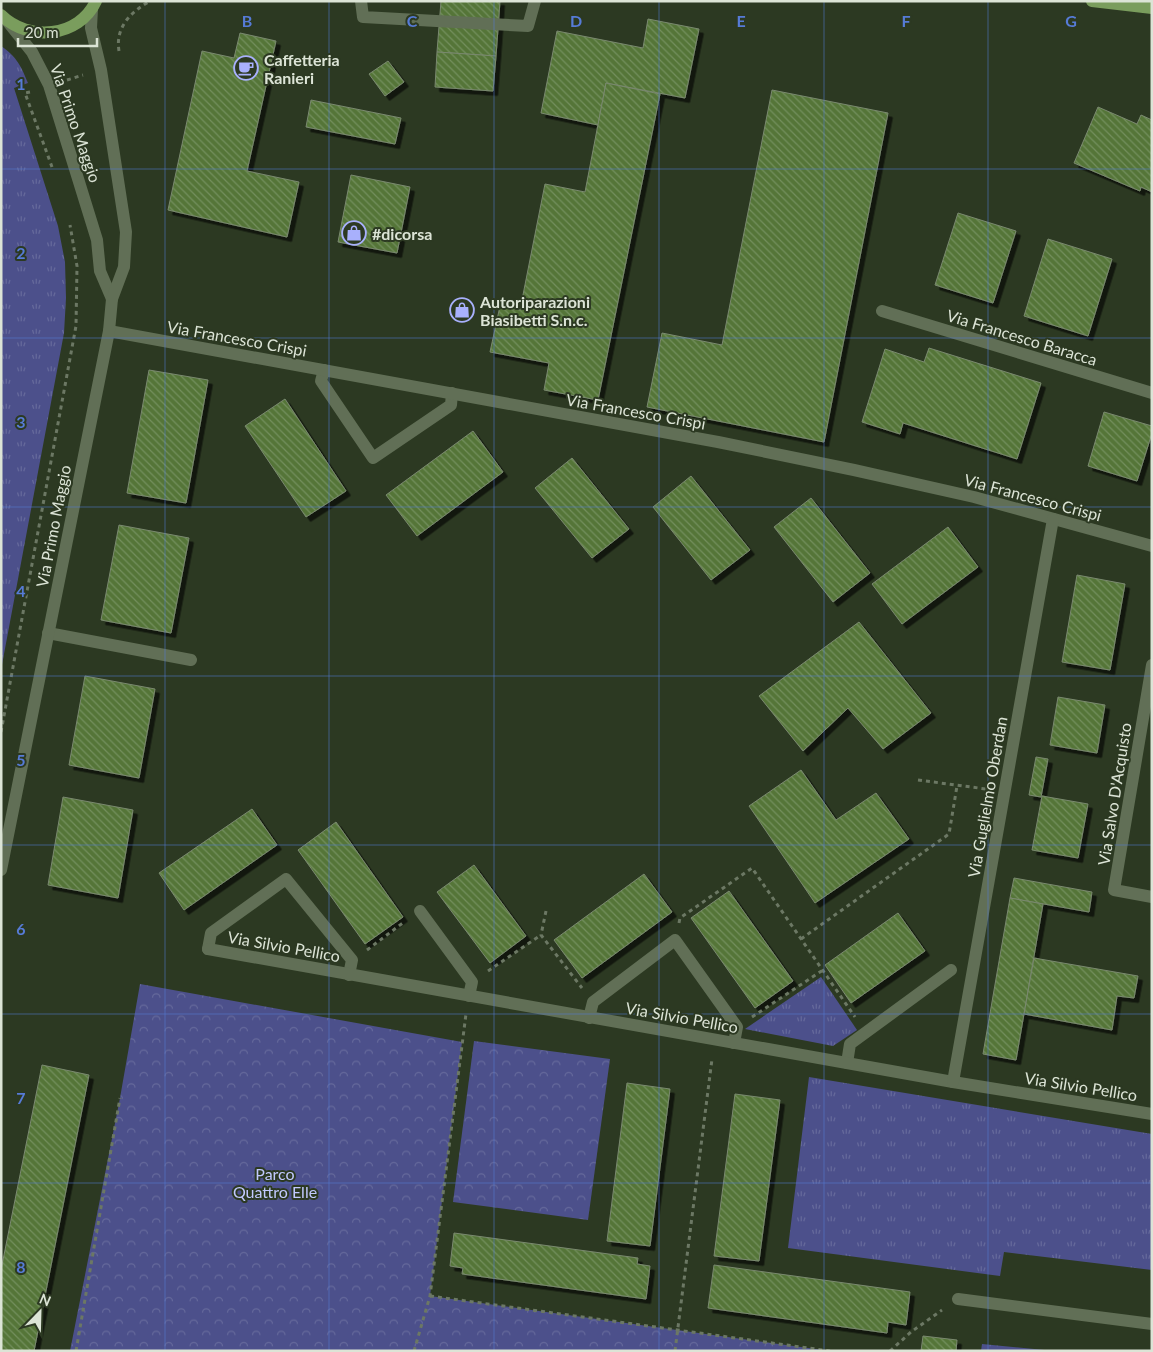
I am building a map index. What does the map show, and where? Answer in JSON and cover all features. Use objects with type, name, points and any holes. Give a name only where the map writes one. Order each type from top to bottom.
[{"type":"main road","points":[[1092,1],[1152,8]]},
{"type":"main road","points":[[5,18],[25,30],[43,33],[62,30],[78,22],[96,4]]},
{"type":"street","points":[[361,1],[363,17],[528,26],[536,1]]},
{"type":"street","name":"Via Primo Maggio","points":[[1,870],[6,817],[48,633],[109,331],[112,299],[124,268],[126,232],[101,70],[91,28],[96,4]]},
{"type":"street","name":"Via Primo Maggio","points":[[5,18],[32,52],[49,85],[97,240],[100,271],[112,299]]},
{"type":"street","name":"Via Francesco Baracca","points":[[882,312],[1152,393]]},
{"type":"street","name":"Via Francesco Crispi","points":[[109,331],[718,442],[854,470],[974,497],[1152,546]]},
{"type":"street","points":[[324,370],[321,381],[373,458],[451,405],[452,393]]},
{"type":"street","name":"Via Guglielmo Oberdan","points":[[953,1082],[1053,519]]},
{"type":"street","points":[[48,633],[191,660]]},
{"type":"street","name":"Via Salvo D'Acquisto","points":[[1152,665],[1114,890],[1152,898]]},
{"type":"street","name":"Via Silvio Pellico","points":[[352,960],[286,879],[211,933],[208,949],[953,1082],[1152,1114]]},
{"type":"street","points":[[420,911],[472,982],[469,996]]},
{"type":"street","points":[[589,1018],[593,1002],[675,940],[738,1027],[734,1043]]},
{"type":"street","points":[[349,975],[352,960]]},
{"type":"street","points":[[847,1063],[850,1044],[951,970]]},
{"type":"street","points":[[958,1299],[1152,1324]]},
{"type":"path","points":[[54,175],[25,93],[120,65],[118,46],[122,25],[133,11],[150,1]]},
{"type":"path","points":[[1,732],[76,326],[77,266],[69,220]]},
{"type":"path","points":[[918,780],[1004,792]]},
{"type":"path","points":[[801,939],[949,834],[957,786]]},
{"type":"path","points":[[675,940],[680,918],[752,868],[866,1032]]},
{"type":"path","points":[[352,960],[420,911]]},
{"type":"path","points":[[472,982],[541,934],[546,911]]},
{"type":"path","points":[[541,934],[593,1002]]},
{"type":"path","points":[[738,1027],[823,970]]},
{"type":"path","points":[[414,1351],[430,1296],[469,996]]},
{"type":"path","points":[[675,1351],[714,1040]]},
{"type":"path","points":[[76,1351],[120,1098]]},
{"type":"path","points":[[430,1296],[830,1351]]},
{"type":"path","points":[[890,1351],[911,1332],[958,1299]]},
{"type":"green space","points":[[1,46],[18,62],[28,83],[14,88],[58,226],[65,262],[66,298],[64,333],[1,670]]},
{"type":"green space","points":[[821,977],[857,1030],[833,1046],[745,1029]]},
{"type":"green space","name":"Parco Quattro Elle","points":[[140,984],[462,1042],[430,1296],[830,1351],[70,1351],[120,1098]]},
{"type":"green space","points":[[474,1041],[610,1059],[588,1220],[453,1202]]},
{"type":"green space","points":[[809,1077],[1152,1134],[1152,1270],[1004,1252],[1000,1276],[788,1248]]},
{"type":"green space","points":[[982,1344],[1055,1351],[981,1351]]},
{"type":"building","points":[[441,1],[500,1],[496,56],[437,52]]},
{"type":"building","points":[[648,19],[699,29],[685,98],[606,83],[598,125],[541,113],[557,31],[643,48]]},
{"type":"building","points":[[240,33],[276,41],[247,171],[299,182],[287,237],[168,210],[202,51],[234,58]]},
{"type":"building","points":[[437,52],[496,56],[493,91],[435,87]]},
{"type":"building","points":[[388,61],[404,82],[385,96],[369,74]]},
{"type":"building","points":[[606,83],[660,94],[598,400],[544,390],[549,363],[490,352],[500,306],[520,310],[545,184],[585,192]]},
{"type":"building","points":[[772,90],[888,113],[824,442],[647,407],[662,333],[722,345]]},
{"type":"building","points":[[311,100],[401,118],[395,144],[306,127]]},
{"type":"building","points":[[1098,107],[1137,124],[1141,115],[1152,120],[1152,192],[1141,187],[1140,191],[1074,163]]},
{"type":"building","points":[[351,175],[410,187],[397,253],[338,242]]},
{"type":"building","points":[[958,213],[1016,231],[993,303],[935,285]]},
{"type":"building","points":[[1048,239],[1112,259],[1088,336],[1024,316]]},
{"type":"building","points":[[929,348],[1041,383],[1017,459],[903,423],[900,434],[862,422],[885,349],[924,362]]},
{"type":"building","points":[[149,370],[208,380],[186,503],[127,493]]},
{"type":"building","points":[[285,399],[346,491],[306,517],[245,426]]},
{"type":"building","points":[[1104,412],[1152,426],[1152,433],[1137,481],[1088,466]]},
{"type":"building","points":[[473,431],[503,472],[417,536],[386,495]]},
{"type":"building","points":[[572,458],[629,529],[592,558],[535,488]]},
{"type":"building","points":[[691,476],[750,550],[711,580],[653,507]]},
{"type":"building","points":[[811,498],[870,573],[833,602],[774,527]]},
{"type":"building","points":[[119,525],[189,538],[171,633],[101,620]]},
{"type":"building","points":[[948,527],[978,567],[902,624],[872,584]]},
{"type":"building","points":[[1077,575],[1125,584],[1110,670],[1062,662]]},
{"type":"building","points":[[859,622],[931,713],[883,749],[848,708],[803,751],[759,696]]},
{"type":"building","points":[[85,676],[155,689],[139,778],[69,765]]},
{"type":"building","points":[[1058,697],[1105,705],[1097,753],[1050,745]]},
{"type":"building","points":[[1036,757],[1048,759],[1041,797],[1029,795]]},
{"type":"building","points":[[801,770],[836,820],[876,793],[909,839],[815,903],[749,806]]},
{"type":"building","points":[[1042,796],[1088,804],[1078,858],[1032,850]]},
{"type":"building","points":[[63,797],[133,810],[118,898],[48,885]]},
{"type":"building","points":[[252,809],[277,845],[184,910],[159,873]]},
{"type":"building","points":[[336,822],[403,917],[365,944],[298,850]]},
{"type":"building","points":[[474,865],[526,936],[490,963],[437,892]]},
{"type":"building","points":[[644,874],[672,912],[582,978],[554,940]]},
{"type":"building","points":[[1014,878],[1092,892],[1089,912],[1010,898]]},
{"type":"building","points":[[729,891],[793,981],[755,1008],[691,918]]},
{"type":"building","points":[[1010,898],[1043,904],[1016,1060],[983,1054]]},
{"type":"building","points":[[898,913],[925,951],[851,1003],[825,965]]},
{"type":"building","points":[[1034,958],[1138,976],[1134,998],[1117,996],[1112,1030],[1024,1014]]},
{"type":"building","points":[[42,1065],[89,1075],[34,1351],[1,1351],[1,1270]]},
{"type":"building","points":[[627,1083],[670,1089],[650,1246],[607,1241]]},
{"type":"building","points":[[735,1094],[780,1100],[759,1261],[714,1256]]},
{"type":"building","points":[[454,1233],[638,1258],[637,1264],[650,1266],[646,1299],[462,1274],[463,1268],[450,1266]]},
{"type":"building","points":[[714,1265],[910,1292],[906,1325],[888,1322],[887,1333],[708,1308]]},
{"type":"building","points":[[923,1336],[957,1340],[956,1351],[921,1351]]},
{"type":"place","name":"Caffetteria Ranieri","points":[[246,68]]},
{"type":"place","name":"#dicorsa","points":[[354,233]]},
{"type":"place","name":"Autoriparazioni Biasibetti S.n.c.","points":[[462,310]]}]
